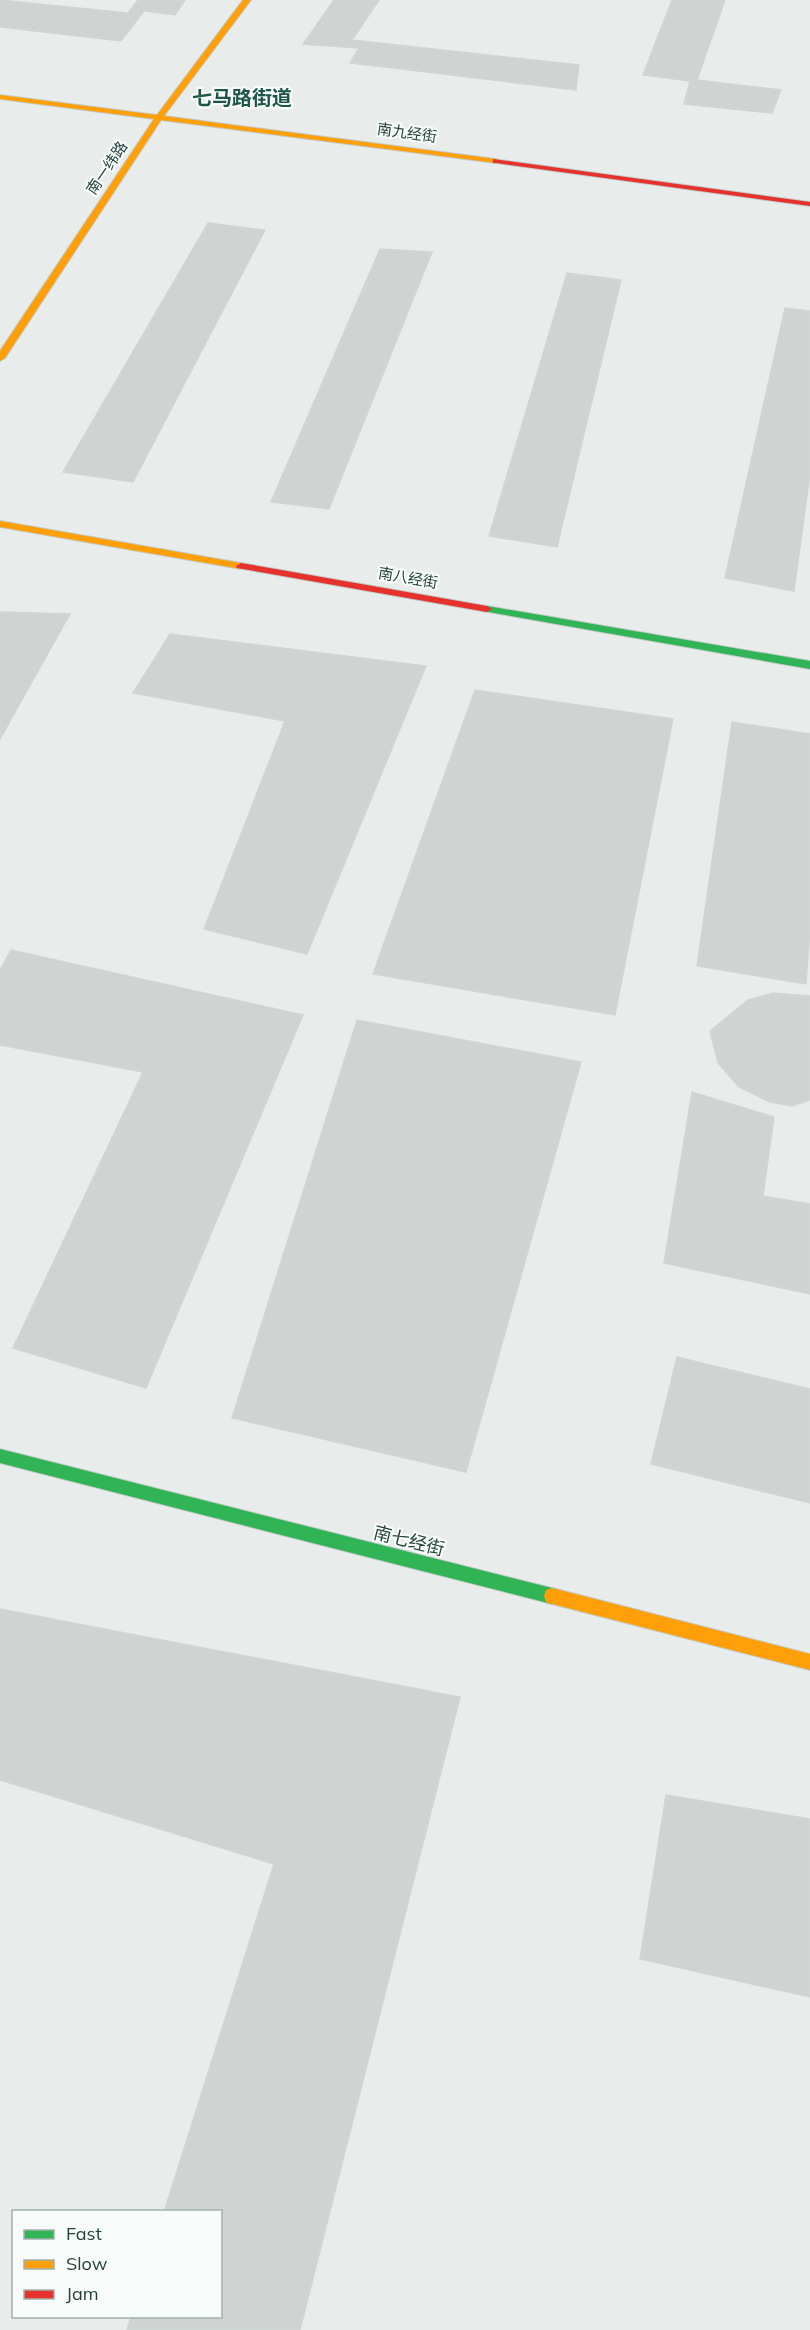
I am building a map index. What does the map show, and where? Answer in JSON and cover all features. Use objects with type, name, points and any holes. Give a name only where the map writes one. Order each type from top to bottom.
[{"type":"street","name":"南一纬路","points":[[0,358],[160,116],[247,0]]},
{"type":"street","name":"南九经街","points":[[0,97],[160,116],[810,204]]},
{"type":"street","name":"南八经街","points":[[0,524],[810,665]]},
{"type":"street","name":"南七经街","points":[[0,1456],[810,1662]]},
{"type":"building","points":[[0,0],[128,13],[138,0],[185,0],[175,15],[144,11],[121,41],[0,27]]},
{"type":"building","points":[[334,0],[379,0],[352,40],[579,65],[576,90],[350,63],[359,48],[303,44]]},
{"type":"building","points":[[672,0],[725,0],[697,80],[781,90],[772,113],[684,104],[690,81],[643,75]]},
{"type":"building","points":[[208,223],[265,230],[133,482],[63,472]]},
{"type":"building","points":[[380,249],[432,252],[329,509],[271,502]]},
{"type":"building","points":[[567,273],[621,280],[557,547],[489,536]]},
{"type":"building","points":[[785,308],[810,311],[810,474],[794,591],[725,578]]},
{"type":"building","points":[[0,612],[70,614],[0,739]]},
{"type":"building","points":[[170,634],[426,666],[307,954],[204,929],[285,721],[133,693]]},
{"type":"building","points":[[475,690],[673,719],[615,1015],[373,974]]},
{"type":"building","points":[[732,722],[810,734],[810,930],[806,984],[697,966]]},
{"type":"building","points":[[11,950],[303,1015],[146,1388],[13,1348],[143,1072],[0,1045],[0,970]]},
{"type":"building","points":[[773,993],[810,996],[810,1100],[792,1106],[770,1102],[739,1087],[718,1063],[710,1031],[748,1000]]},
{"type":"building","points":[[357,1020],[581,1062],[466,1472],[232,1418]]},
{"type":"building","points":[[692,1092],[774,1117],[763,1196],[810,1204],[810,1294],[664,1263]]},
{"type":"building","points":[[677,1357],[810,1389],[810,1503],[651,1464]]},
{"type":"building","points":[[0,1609],[460,1697],[300,2330],[127,2330],[130,2318],[222,2318],[222,2210],[165,2210],[274,1864],[0,1780]]},
{"type":"building","points":[[666,1795],[810,1819],[810,1997],[640,1959]]},
{"type":"traffic: fast","points":[[487,609],[810,665]]},
{"type":"traffic: fast","points":[[0,1456],[552,1596]]},
{"type":"traffic: slow","points":[[0,358],[160,116],[247,0]]},
{"type":"traffic: slow","points":[[0,97],[496,161]]},
{"type":"traffic: slow","points":[[0,524],[241,566]]},
{"type":"traffic: slow","points":[[552,1596],[810,1662]]},
{"type":"traffic: jam","points":[[496,161],[810,204]]},
{"type":"traffic: jam","points":[[241,566],[487,609]]},
{"type":"district","name":"七马路街道","points":[[242,98]]}]
